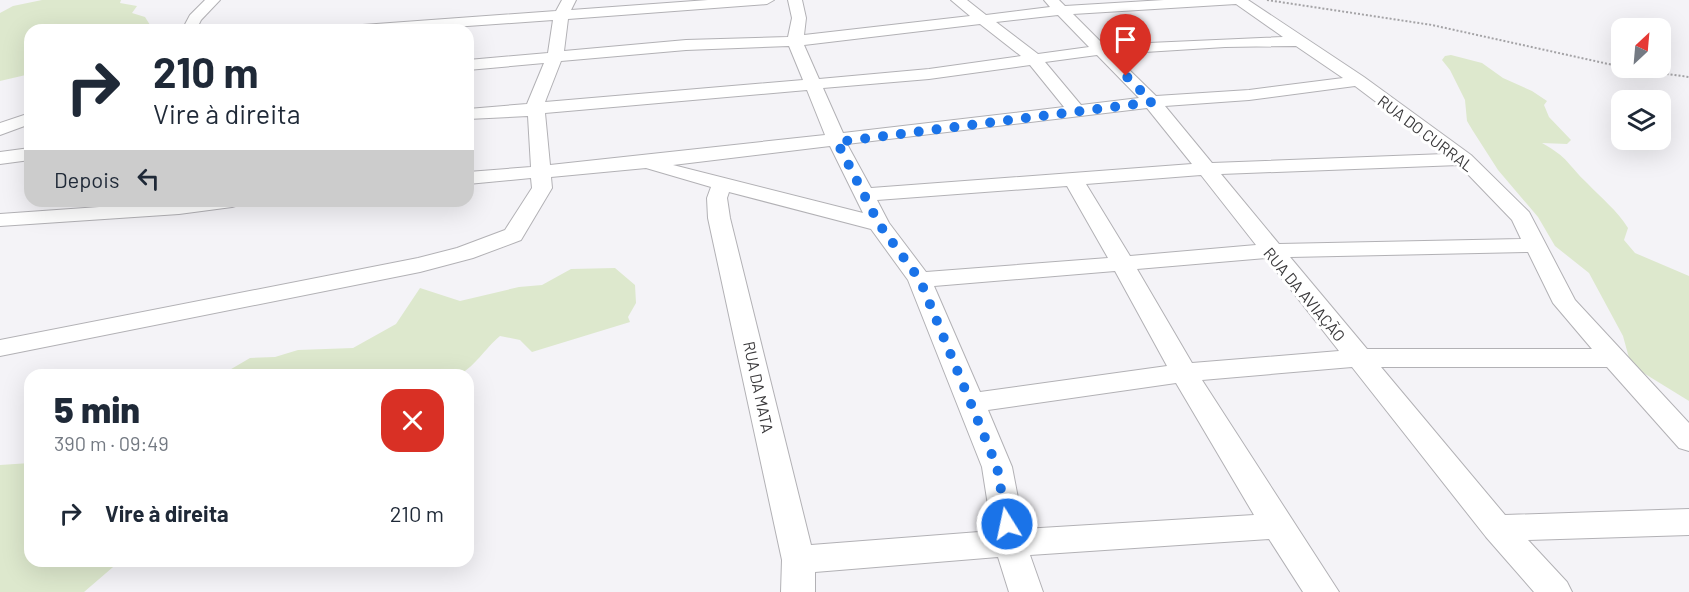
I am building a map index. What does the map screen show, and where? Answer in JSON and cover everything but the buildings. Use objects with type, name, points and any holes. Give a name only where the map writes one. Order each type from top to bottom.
[{"type":"street","points":[[192,24],[213,0]]},
{"type":"street","points":[[405,24],[565,7],[767,0]]},
{"type":"street","points":[[795,0],[799,18],[795,41],[837,142],[879,224],[920,280],[997,467],[1010,543],[1026,592]]},
{"type":"street","points":[[957,0],[1034,59],[1076,111]]},
{"type":"street","points":[[474,64],[686,45],[795,41],[983,19],[1057,5],[1239,0]]},
{"type":"street","name":"RUA DO CURRAL","points":[[1239,0],[1358,81],[1464,159],[1521,217],[1565,303],[1689,441]]},
{"type":"street","name":"RUA DA AVIAÇÃO","points":[[1057,5],[1152,102],[1270,251],[1497,528],[1555,592]]},
{"type":"street","points":[[0,348],[420,265],[465,253],[513,235],[542,188],[537,116],[534,108],[559,43],[565,7]]},
{"type":"street","points":[[474,113],[928,74],[1100,50],[1226,42],[1299,41]]},
{"type":"street","points":[[474,177],[837,142],[1152,102],[1249,95],[1358,81]]},
{"type":"street","points":[[0,129],[24,120]]},
{"type":"street","points":[[0,158],[24,155]]},
{"type":"street","points":[[864,195],[1206,169],[1464,159]]},
{"type":"street","points":[[640,163],[879,224]]},
{"type":"street","points":[[1073,179],[1125,263],[1184,373],[1277,526],[1322,592]]},
{"type":"street","name":"RUA DA MATA","points":[[722,183],[717,198],[719,218],[798,560],[798,592]]},
{"type":"street","points":[[0,220],[186,207]]},
{"type":"street","points":[[920,280],[1270,251],[1536,244]]},
{"type":"street","points":[[970,403],[1184,373],[1358,358],[1612,357]]},
{"type":"street","points":[[1497,528],[1689,522]]},
{"type":"street","points":[[798,560],[1010,543],[1277,526]]},
{"type":"path","points":[[1239,0],[1276,1],[1333,12],[1431,25],[1611,65]]},
{"type":"path","points":[[1671,74],[1689,77]]},
{"type":"green space","points":[[42,0],[121,0],[120,3],[137,6],[132,13],[145,17],[149,24],[24,24],[24,75],[0,81],[0,13],[13,6]]},
{"type":"green space","points":[[1451,55],[1482,63],[1503,78],[1532,91],[1547,101],[1544,105],[1549,117],[1571,140],[1567,144],[1542,143],[1563,157],[1619,215],[1628,228],[1624,240],[1635,253],[1689,276],[1689,401],[1637,369],[1629,358],[1623,336],[1589,273],[1555,246],[1538,217],[1498,170],[1467,121],[1465,100],[1450,70],[1442,60],[1445,56]]},
{"type":"green space","points":[[615,268],[635,285],[636,303],[628,317],[630,322],[532,352],[520,340],[500,336],[468,369],[231,369],[250,358],[275,357],[298,350],[353,348],[396,324],[420,288],[460,301],[519,287],[542,285],[571,269]]},
{"type":"green space","points":[[24,463],[24,567],[113,567],[84,592],[0,592],[0,465]]},
{"type":"route","points":[[1007,524],[997,467],[920,280],[911,264],[879,224],[837,142],[1152,102],[1126,76]]}]
